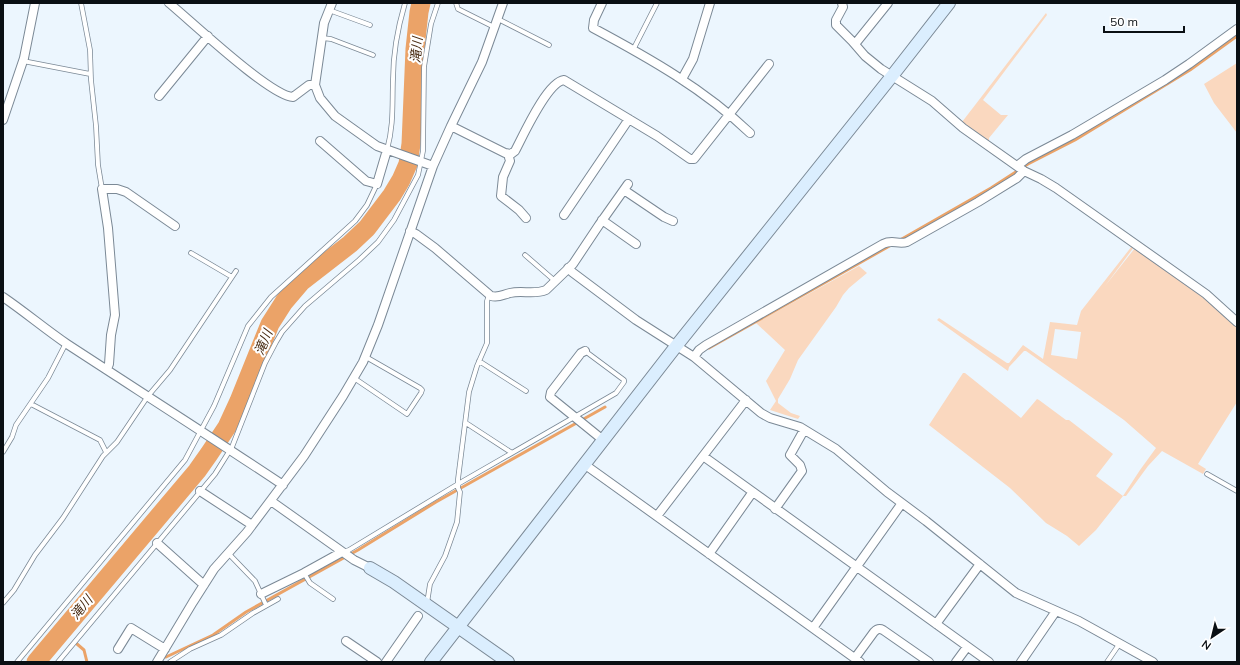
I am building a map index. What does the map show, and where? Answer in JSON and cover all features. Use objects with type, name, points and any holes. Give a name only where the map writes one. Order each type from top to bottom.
[{"type":"street","points":[[3,120],[23,61],[34,3]]},
{"type":"street","points":[[157,662],[214,569],[252,525],[283,485],[319,434],[366,356],[434,166],[451,126],[477,74],[503,3]]},
{"type":"street","points":[[602,3],[594,20],[593,28],[682,79],[730,114],[750,133]]},
{"type":"street","points":[[682,79],[692,59],[710,3]]},
{"type":"street","points":[[842,3],[843,7],[836,20],[836,25],[865,56],[892,76],[932,102],[963,128],[1021,169],[1042,179],[1056,188],[1214,299],[1237,322]]},
{"type":"street","points":[[855,44],[888,3]]},
{"type":"street","points":[[431,662],[677,345],[949,3]]},
{"type":"street","points":[[171,4],[257,77],[287,96],[293,97],[309,85],[315,85]]},
{"type":"street","points":[[330,6],[321,38],[315,85],[320,98],[335,116],[377,146],[434,166]]},
{"type":"street","points":[[694,357],[699,350],[706,345],[883,244],[891,241],[900,243],[907,242],[978,202],[1017,178],[1026,159],[1072,135],[1165,80],[1190,64],[1237,29]]},
{"type":"street","points":[[159,96],[208,36]]},
{"type":"street","points":[[451,126],[510,154],[515,151],[535,111],[554,87],[562,81],[567,81],[657,136],[692,160],[696,158],[770,64]]},
{"type":"street","points":[[564,215],[629,119]]},
{"type":"street","points":[[320,141],[366,181],[377,184],[389,150]]},
{"type":"street","points":[[508,154],[510,161],[503,177],[501,196],[519,210],[526,218]]},
{"type":"street","points":[[410,231],[435,248],[489,294],[498,297],[516,292],[541,292],[546,290],[573,264],[626,187],[664,217],[673,221]]},
{"type":"street","points":[[107,369],[109,364],[111,335],[115,315],[108,228],[102,189],[117,189],[126,192],[175,226]]},
{"type":"street","points":[[602,220],[636,244]]},
{"type":"street","points":[[568,268],[636,320],[694,357],[765,416],[794,425],[836,449],[1016,593],[1079,621],[1153,662]]},
{"type":"street","points":[[3,297],[66,343],[283,485]]},
{"type":"street","points":[[585,351],[581,353],[550,394],[552,399],[603,440]]},
{"type":"street","points":[[657,516],[746,400]]},
{"type":"street","points":[[775,509],[802,471],[800,466],[790,455],[804,430]]},
{"type":"street","points":[[703,456],[752,493],[989,662]]},
{"type":"street","points":[[584,464],[857,660],[876,629],[880,629],[929,662]]},
{"type":"street","points":[[200,491],[252,525]]},
{"type":"street","points":[[709,554],[752,493]]},
{"type":"street","points":[[271,501],[342,552],[394,582],[508,662]]},
{"type":"street","points":[[813,628],[902,503]]},
{"type":"street","points":[[157,543],[204,585]]},
{"type":"street","points":[[264,600],[306,576],[342,552]]},
{"type":"street","points":[[936,624],[980,564]]},
{"type":"street","points":[[1021,662],[1056,611]]},
{"type":"street","points":[[386,662],[418,616]]},
{"type":"street","points":[[118,649],[131,628],[165,650]]},
{"type":"street","points":[[346,641],[377,662]]},
{"type":"street","points":[[956,662],[967,647]]},
{"type":"lane","points":[[81,3],[90,50],[90,74],[96,126],[98,165],[102,189]]},
{"type":"lane","points":[[389,150],[392,122],[394,59],[405,3]]},
{"type":"lane","points":[[58,662],[210,480],[229,450],[270,353],[282,332],[305,306],[378,242],[400,210],[418,175],[419,161],[423,151],[424,67],[431,24],[438,3]]},
{"type":"lane","points":[[456,3],[460,10],[495,27]]},
{"type":"lane","points":[[633,50],[658,3]]},
{"type":"lane","points":[[330,6],[370,25]]},
{"type":"lane","points":[[498,19],[549,45]]},
{"type":"lane","points":[[321,38],[331,39],[373,55]]},
{"type":"lane","points":[[23,61],[90,74]]},
{"type":"lane","points":[[17,662],[185,460],[214,406],[248,326],[255,316],[278,290],[355,221],[367,204],[377,184]]},
{"type":"lane","points":[[191,253],[232,277]]},
{"type":"lane","points":[[525,255],[555,281]]},
{"type":"lane","points":[[3,603],[14,590],[35,555],[63,518],[106,452],[117,442],[148,396],[170,370],[236,271]]},
{"type":"lane","points":[[427,605],[430,584],[445,556],[457,522],[458,488],[469,392],[479,361],[487,343],[487,301],[489,294]]},
{"type":"lane","points":[[3,452],[12,437],[16,425],[51,372],[66,343]]},
{"type":"lane","points":[[342,552],[349,550],[458,488],[512,453],[613,396],[624,380],[585,351]]},
{"type":"lane","points":[[354,378],[407,414],[421,393],[422,390],[420,388],[366,356]]},
{"type":"lane","points":[[479,361],[526,391]]},
{"type":"lane","points":[[31,404],[100,440],[106,452]]},
{"type":"lane","points":[[466,423],[512,453]]},
{"type":"lane","points":[[1207,474],[1237,491]]},
{"type":"lane","points":[[228,553],[255,581],[264,600]]},
{"type":"lane","points":[[306,576],[310,583],[332,599]]},
{"type":"lane","points":[[170,662],[190,649],[222,635],[248,616],[264,600],[278,599]]},
{"type":"lane","points":[[1108,662],[1120,643]]},
{"type":"shaded area","points":[[1046,13],[1047,15],[983,100],[1001,115],[1008,115],[989,138],[989,142],[962,122]]},
{"type":"shaded area","points":[[1237,63],[1237,133],[1214,103],[1204,84]]},
{"type":"shaded area","points":[[1132,246],[1134,247],[1105,286],[1135,248],[1205,298],[1237,327],[1237,402],[1198,464],[1206,469],[1203,474],[1162,451],[1148,466],[1126,496],[1123,496],[1156,448],[1124,420],[1026,351],[1024,351],[1009,367],[1008,371],[937,320],[939,318],[1007,363],[1009,363],[1023,345],[1043,359],[1050,322],[1077,325],[1081,311]],"holes":[[[1055,329],[1081,332],[1077,359],[1051,355]]]},
{"type":"shaded area","points":[[859,266],[867,273],[843,295],[798,360],[790,379],[778,399],[778,403],[791,413],[800,416],[798,419],[770,410],[776,401],[766,381],[785,350],[756,323]]},
{"type":"shaded area","points":[[963,373],[965,373],[1021,418],[1037,399],[1066,420],[1069,420],[1113,454],[1096,476],[1123,496],[1096,530],[1079,546],[1067,536],[1046,523],[1010,488],[929,425]]},
{"type":"waterway","name":"滝川","points":[[36,662],[197,471],[209,454],[227,427],[270,324],[284,302],[301,282],[350,244],[367,228],[392,195],[401,180],[408,164],[411,144],[415,49],[421,3]]},
{"type":"waterway","points":[[900,240],[991,188],[1028,164],[1075,140],[1190,70],[1237,36]]},
{"type":"waterway","points":[[709,348],[893,244]]},
{"type":"waterway","points":[[166,657],[213,635],[246,612],[358,550],[436,502],[605,407]]},
{"type":"waterway","name":"滝川","points":[[60,632],[67,637]]},
{"type":"waterway","points":[[77,644],[84,650],[87,662]]}]
